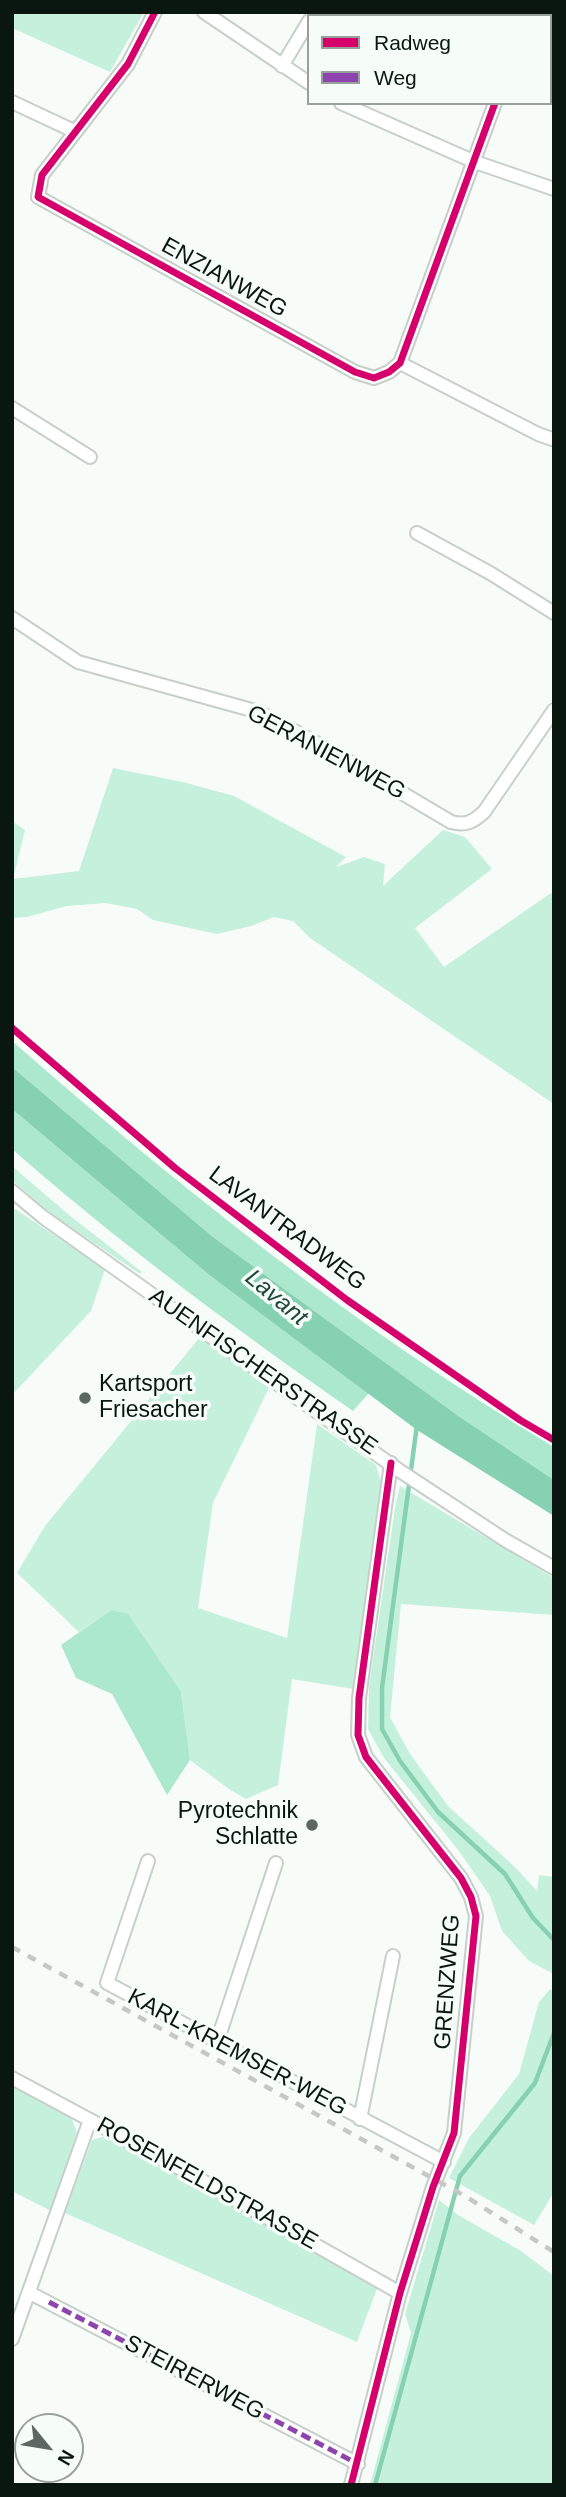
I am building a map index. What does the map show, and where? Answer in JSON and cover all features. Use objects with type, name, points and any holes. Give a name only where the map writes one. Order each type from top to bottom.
[{"type":"street","name":"ENZIANWEG","points":[[155,12],[128,64],[42,174],[37,197],[355,372],[374,377],[389,372],[400,363]]},
{"type":"street","points":[[204,12],[307,82]]},
{"type":"street","points":[[282,66],[307,24]]},
{"type":"street","points":[[12,102],[74,131]]},
{"type":"street","points":[[346,105],[475,162],[554,189]]},
{"type":"street","points":[[494,105],[400,363],[527,429],[552,439]]},
{"type":"street","points":[[12,408],[90,457]]},
{"type":"street","points":[[417,533],[490,573],[554,613]]},
{"type":"street","name":"GERANIENWEG","points":[[12,618],[78,662],[259,712],[451,822],[463,825],[474,821],[484,812],[554,710]]},
{"type":"street","name":"AUENFISCHERSTRASSE","points":[[12,1191],[43,1217],[421,1485],[505,1540],[554,1568]]},
{"type":"street","name":"GRENZWEG","points":[[351,2485],[400,2293],[433,2187],[454,2133],[476,1916],[461,1878],[366,1757],[358,1735],[359,1698],[396,1467]]},
{"type":"street","name":"KARL-KREMSER-WEG","points":[[148,1861],[107,1983],[444,2162]]},
{"type":"street","points":[[217,2042],[276,1863]]},
{"type":"street","points":[[360,2119],[393,1956]]},
{"type":"street","name":"ROSENFELDSTRASSE","points":[[12,2078],[400,2293]]},
{"type":"street","points":[[12,2339],[90,2120]]},
{"type":"street","name":"STEIRERWEG","points":[[30,2293],[358,2464]]},
{"type":"shaded area","points":[[12,12],[144,12],[110,72],[12,28]]},
{"type":"shaded area","points":[[113,768],[183,782],[234,796],[346,857],[336,867],[364,857],[385,864],[383,886],[443,830],[465,837],[492,869],[415,928],[444,967],[551,893],[554,896],[554,1104],[310,938],[293,921],[274,917],[217,934],[153,920],[137,909],[106,903],[67,906],[27,917],[12,918],[12,821],[25,830],[13,879],[79,871]]},
{"type":"shaded area","points":[[12,1041],[141,1151],[342,1307],[411,1356],[554,1447],[554,1480],[457,1415],[213,1237],[12,1067]]},
{"type":"shaded area","points":[[12,1109],[208,1274],[369,1393],[353,1411],[221,1317],[136,1252],[12,1149]]},
{"type":"shaded area","points":[[12,1166],[142,1272],[140,1274],[57,1218],[12,1180]]},
{"type":"shaded area","points":[[15,1209],[105,1269],[91,1311],[12,1395],[12,1213]]},
{"type":"shaded area","points":[[200,1337],[269,1388],[213,1503],[198,1608],[287,1638],[317,1424],[376,1465],[381,1481],[353,1689],[292,1679],[278,1785],[246,1799],[190,1760],[181,1692],[111,1610],[79,1632],[17,1573],[45,1526]]},
{"type":"shaded area","points":[[400,1486],[554,1578],[554,1615],[401,1604],[390,1717],[410,1754],[448,1806],[515,1867],[537,1891],[539,1875],[554,1877],[554,1974],[529,1961],[502,1931],[490,1896],[459,1851],[384,1758],[368,1729],[369,1686]]},
{"type":"shaded area","points":[[111,1610],[128,1614],[181,1692],[190,1760],[167,1795],[112,1694],[76,1678],[61,1645]]},
{"type":"shaded area","points":[[550,1989],[554,1991],[554,2192],[534,2225],[449,2178],[469,2138],[519,2074],[539,2002]]},
{"type":"shaded area","points":[[12,2084],[71,2117],[77,2132],[51,2211],[12,2191]]},
{"type":"shaded area","points":[[106,2136],[378,2286],[357,2342],[65,2213],[92,2140]]},
{"type":"shaded area","points":[[439,2200],[458,2215],[521,2251],[554,2276],[554,2485],[370,2485],[411,2333],[405,2314]]},
{"type":"water","name":"Lavant","points":[[12,1067],[213,1237],[457,1415],[554,1480],[554,1516],[417,1430],[208,1274],[12,1109]]},
{"type":"waterway","points":[[417,1425],[382,1688],[382,1729],[400,1761],[438,1812],[505,1874],[533,1918],[554,1940]]},
{"type":"waterway","points":[[375,2485],[460,2176],[535,2083],[554,2033]]},
{"type":"railway","points":[[12,1947],[465,2196],[554,2252]]},
{"type":"marked path","points":[[49,2302],[358,2464]]},
{"type":"cycle path","points":[[155,12],[128,64],[42,175],[38,197],[355,372],[374,378],[389,372],[400,363],[494,105]]},
{"type":"cycle path","name":"LAVANTRADWEG","points":[[12,1028],[175,1168],[347,1300],[520,1420],[554,1440]]},
{"type":"cycle path","points":[[351,2485],[400,2293],[433,2187],[454,2133],[476,1916],[471,1897],[461,1878],[366,1757],[358,1735],[359,1698],[391,1463]]},
{"type":"place","name":"Kartsport Friesacher","points":[[85,1398]]},
{"type":"place","name":"Pyrotechnik Schlatte","points":[[312,1825]]}]
